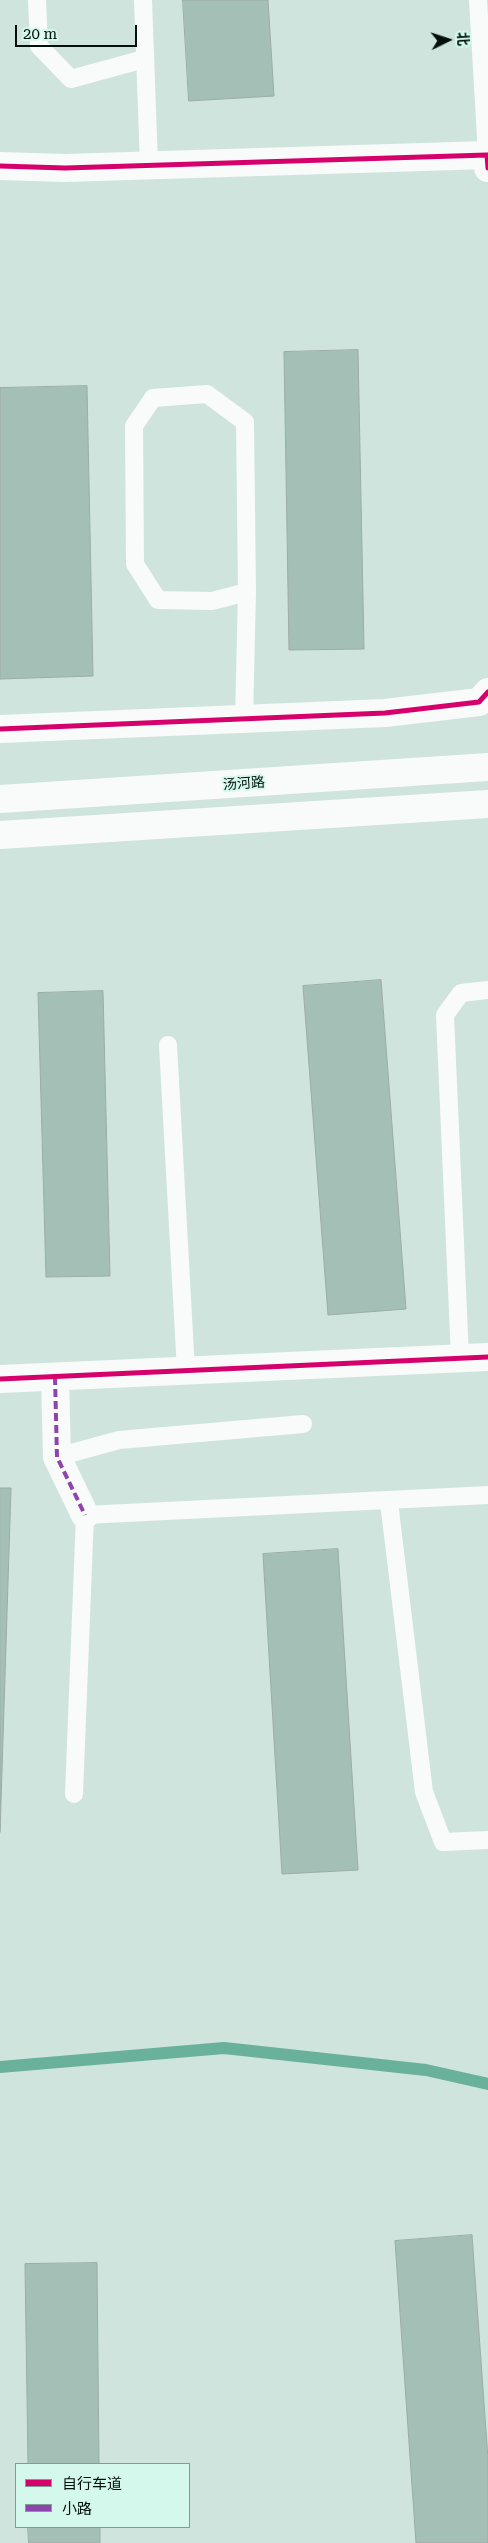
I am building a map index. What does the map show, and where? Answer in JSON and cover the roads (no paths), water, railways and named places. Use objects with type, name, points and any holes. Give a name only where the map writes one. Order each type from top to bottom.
[{"type":"street","points":[[0,166],[488,161]]},
{"type":"street","points":[[0,729],[384,713],[479,702],[488,692]]},
{"type":"street","name":"汤河路","points":[[0,799],[488,767]]},
{"type":"street","points":[[0,835],[488,804]]},
{"type":"street","points":[[0,1372],[0,1379],[488,1357]]},
{"type":"street","points":[[55,1377],[57,1457],[85,1515]]},
{"type":"lane","points":[[37,0],[39,46],[71,79],[144,59]]},
{"type":"lane","points":[[143,0],[149,165]]},
{"type":"lane","points":[[478,0],[488,161]]},
{"type":"lane","points":[[244,719],[247,592],[245,422],[207,394],[153,398],[134,426],[135,564],[158,600],[212,601],[247,592]]},
{"type":"lane","points":[[460,1358],[445,1015],[461,993],[488,990]]},
{"type":"lane","points":[[168,1045],[186,1371]]},
{"type":"lane","points":[[57,1457],[119,1440],[303,1424]]},
{"type":"lane","points":[[74,1794],[85,1515],[388,1502],[488,1495]]},
{"type":"lane","points":[[388,1502],[424,1792],[443,1842],[488,1840]]},
{"type":"waterway","points":[[0,2067],[224,2048],[426,2070],[488,2084]]}]
